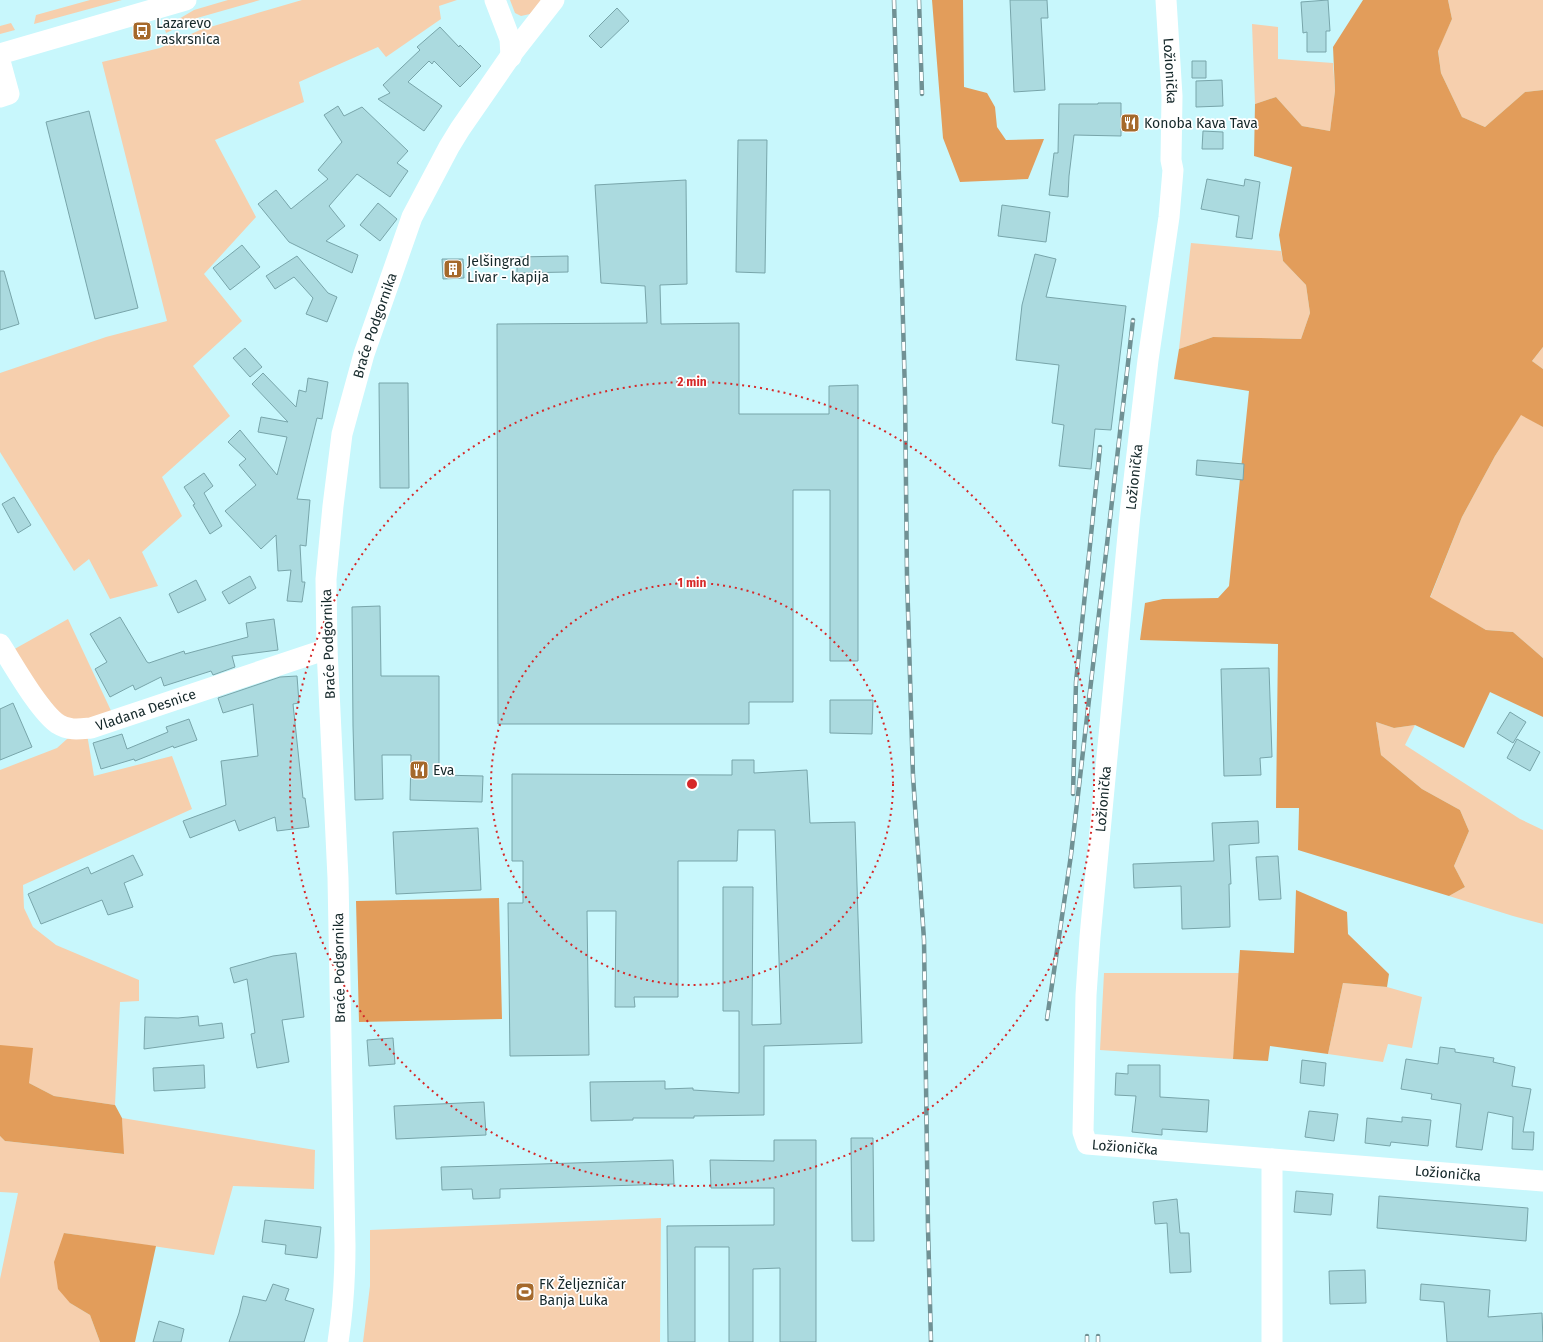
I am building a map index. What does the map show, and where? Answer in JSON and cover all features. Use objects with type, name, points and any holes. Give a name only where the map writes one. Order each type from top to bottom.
[{"type":"street","points":[[0,54],[186,0]]},
{"type":"street","points":[[495,0],[510,39],[510,57]]},
{"type":"street","name":"Braće Podgornika","points":[[338,1342],[342,1319],[345,1281],[338,878],[327,649],[326,580],[342,434],[364,354],[412,217],[449,147],[510,57],[554,0]]},
{"type":"street","name":"Ložionička","points":[[1166,0],[1172,96],[1171,160],[1173,170],[1169,217],[1148,360],[1130,514],[1086,995],[1083,1132],[1087,1144],[1543,1181]]},
{"type":"street","points":[[0,61],[5,95]]},
{"type":"street","name":"Vladana Desnice","points":[[0,644],[46,712],[59,724],[74,730],[91,728],[327,649]]},
{"type":"street","points":[[1272,1159],[1272,1342]]},
{"type":"shaded area","points":[[90,0],[122,0],[34,24],[36,15]]},
{"type":"shaded area","points":[[228,0],[260,0],[197,18],[166,33],[164,26],[194,10]]},
{"type":"shaded area","points":[[302,0],[457,0],[439,6],[441,19],[386,57],[378,47],[299,82],[304,102],[215,140],[256,217],[204,274],[242,321],[193,366],[230,416],[162,477],[182,516],[142,552],[158,586],[110,599],[89,559],[74,571],[0,452],[0,373],[106,337],[167,321],[102,62],[160,48],[200,30]]},
{"type":"shaded area","points":[[510,0],[542,0],[530,14],[521,16],[515,13]]},
{"type":"shaded area","points":[[932,0],[963,0],[964,87],[987,93],[995,107],[997,127],[1006,140],[1044,139],[1028,179],[960,182],[943,138]]},
{"type":"shaded area","points":[[1363,0],[1448,0],[1452,19],[1438,51],[1441,73],[1462,117],[1485,127],[1525,92],[1543,90],[1543,347],[1532,361],[1543,369],[1543,427],[1521,415],[1495,456],[1462,517],[1430,597],[1486,630],[1513,632],[1543,658],[1543,717],[1490,692],[1464,748],[1415,725],[1394,728],[1376,722],[1381,755],[1422,789],[1460,810],[1469,831],[1454,866],[1465,887],[1449,896],[1298,850],[1299,808],[1276,808],[1278,644],[1140,640],[1145,603],[1163,599],[1218,598],[1229,586],[1249,391],[1174,379],[1179,349],[1213,337],[1301,339],[1310,313],[1306,285],[1283,261],[1279,235],[1292,167],[1254,156],[1255,104],[1276,97],[1302,126],[1330,131],[1335,91],[1333,47]]},
{"type":"shaded area","points":[[1448,0],[1543,0],[1543,90],[1525,92],[1485,127],[1462,117],[1441,73],[1438,50],[1452,19]]},
{"type":"shaded area","points":[[11,23],[15,30],[0,34],[0,26]]},
{"type":"shaded area","points":[[1252,24],[1278,27],[1278,59],[1333,63],[1335,91],[1330,131],[1302,126],[1276,97],[1255,104]]},
{"type":"shaded area","points":[[1191,243],[1281,251],[1283,261],[1306,285],[1310,313],[1301,339],[1213,337],[1179,349]]},
{"type":"shaded area","points":[[1543,347],[1543,369],[1532,361]]},
{"type":"shaded area","points":[[1521,414],[1543,427],[1543,658],[1513,632],[1486,630],[1430,598],[1462,517],[1495,456]]},
{"type":"shaded area","points":[[68,619],[113,715],[85,722],[62,717],[11,651]]},
{"type":"shaded area","points":[[1376,722],[1394,728],[1415,725],[1405,745],[1520,819],[1543,830],[1543,924],[1449,896],[1465,887],[1454,866],[1469,831],[1460,810],[1422,789],[1381,755]]},
{"type":"shaded area","points":[[87,734],[94,776],[172,756],[192,809],[23,885],[24,908],[33,927],[56,945],[139,980],[139,1001],[120,1002],[115,1105],[54,1096],[29,1083],[0,1045],[0,770],[57,748],[67,739]]},
{"type":"shaded area","points":[[1296,890],[1347,912],[1348,934],[1389,974],[1387,987],[1343,983],[1328,1054],[1270,1046],[1268,1061],[1233,1059],[1240,950],[1294,953]]},
{"type":"shaded area","points":[[499,898],[502,1019],[359,1022],[356,901]]},
{"type":"shaded area","points":[[1104,973],[1240,973],[1233,1059],[1100,1050]]},
{"type":"shaded area","points":[[1343,983],[1387,987],[1422,997],[1412,1048],[1388,1044],[1383,1062],[1328,1054]]},
{"type":"shaded area","points":[[0,1045],[33,1048],[29,1083],[54,1096],[115,1105],[122,1118],[124,1154],[5,1141],[0,1136]]},
{"type":"shaded area","points":[[122,1118],[315,1150],[314,1189],[233,1186],[214,1255],[64,1233],[70,1303],[90,1315],[100,1342],[0,1342],[0,1279],[18,1193],[0,1192],[0,1136],[5,1141],[123,1154]]},
{"type":"shaded area","name":"FK Željezničar Banja Luka","points":[[661,1218],[660,1342],[363,1342],[370,1286],[370,1230]]},
{"type":"shaded area","points":[[64,1233],[156,1246],[135,1342],[100,1342],[90,1315],[70,1303],[58,1289],[54,1262]]},
{"type":"building","points":[[1010,0],[1047,0],[1048,18],[1041,18],[1045,90],[1014,92]]},
{"type":"building","points":[[1328,0],[1330,31],[1326,31],[1326,52],[1307,52],[1307,32],[1303,33],[1301,2]]},
{"type":"building","points":[[617,8],[629,21],[601,48],[589,36]]},
{"type":"building","points":[[440,27],[459,47],[460,45],[481,66],[460,87],[434,61],[432,64],[429,61],[408,82],[442,106],[424,131],[378,99],[390,93],[383,85],[420,50],[417,47]]},
{"type":"building","points":[[1192,61],[1206,61],[1206,78],[1192,78]]},
{"type":"building","points":[[1222,80],[1223,106],[1196,107],[1196,81]]},
{"type":"building","points":[[1121,103],[1121,136],[1074,135],[1068,197],[1049,195],[1054,153],[1058,153],[1059,104]]},
{"type":"building","points":[[338,106],[344,116],[362,107],[408,151],[397,163],[408,171],[390,197],[357,174],[329,206],[345,226],[326,241],[358,255],[352,273],[289,242],[258,204],[276,190],[291,209],[328,179],[318,170],[342,142],[324,115]]},
{"type":"building","points":[[89,111],[138,308],[95,319],[46,122]]},
{"type":"building","points":[[1203,131],[1223,132],[1223,149],[1202,149]]},
{"type":"building","points":[[738,140],[767,140],[765,273],[736,272]]},
{"type":"building","points":[[1207,179],[1244,186],[1245,179],[1260,182],[1252,239],[1236,237],[1239,216],[1201,209]]},
{"type":"building","points":[[686,180],[687,284],[660,285],[661,324],[739,323],[739,414],[829,414],[829,386],[858,385],[858,661],[830,661],[830,490],[793,490],[793,702],[749,702],[749,724],[498,724],[497,324],[647,323],[645,286],[601,283],[595,185]]},
{"type":"building","points":[[378,203],[397,219],[380,241],[360,225]]},
{"type":"building","points":[[1002,205],[1050,212],[1046,242],[998,236]]},
{"type":"building","points":[[242,245],[260,267],[230,290],[213,268]]},
{"type":"building","points":[[1035,254],[1056,259],[1046,297],[1126,306],[1111,430],[1095,429],[1091,469],[1059,466],[1064,425],[1052,423],[1059,365],[1016,360],[1022,305]]},
{"type":"building","points":[[297,256],[328,293],[337,297],[327,322],[306,314],[313,298],[294,277],[275,289],[266,276]]},
{"type":"building","points":[[568,256],[568,272],[517,273],[517,257]]},
{"type":"building","name":"Jelšingrad Livar - kapija","points":[[442,259],[463,259],[464,278],[443,279]]},
{"type":"building","points":[[0,271],[4,271],[19,324],[0,330]]},
{"type":"building","points":[[245,348],[262,367],[250,377],[233,358]]},
{"type":"building","points":[[263,373],[296,407],[299,390],[306,392],[308,378],[328,382],[322,419],[317,418],[297,499],[310,500],[306,546],[300,545],[302,582],[305,582],[302,602],[287,601],[291,570],[278,571],[276,535],[261,549],[225,511],[256,485],[239,465],[246,459],[228,442],[240,430],[277,475],[287,437],[258,432],[261,417],[288,422],[252,384]]},
{"type":"building","points":[[379,383],[408,383],[409,488],[380,488]]},
{"type":"building","points":[[1197,460],[1244,464],[1243,480],[1196,475]]},
{"type":"building","points":[[204,473],[213,486],[204,493],[222,526],[210,534],[193,505],[195,504],[184,487]]},
{"type":"building","points":[[14,497],[31,525],[18,533],[2,504]]},
{"type":"building","points":[[250,576],[256,588],[229,604],[222,592]]},
{"type":"building","points":[[196,580],[206,600],[178,613],[169,594]]},
{"type":"building","points":[[380,606],[381,676],[439,676],[439,775],[483,776],[482,802],[410,800],[411,755],[382,755],[383,799],[355,800],[352,607]]},
{"type":"building","points":[[120,617],[149,663],[184,651],[185,654],[248,637],[246,623],[274,619],[278,650],[232,656],[235,667],[213,675],[211,671],[164,686],[161,677],[135,690],[133,685],[110,697],[95,669],[107,662],[90,634]]},
{"type":"building","points":[[1269,668],[1272,757],[1260,758],[1261,775],[1224,776],[1221,669]]},
{"type":"building","points":[[297,676],[299,703],[293,704],[303,798],[305,798],[309,827],[277,831],[275,817],[239,831],[235,820],[190,838],[183,821],[226,805],[221,761],[258,756],[253,704],[223,713],[218,698],[280,677]]},
{"type":"building","points":[[830,700],[873,700],[872,734],[830,733]]},
{"type":"building","points":[[13,703],[32,747],[0,760],[0,709]]},
{"type":"building","points":[[1510,712],[1526,722],[1513,743],[1497,733]]},
{"type":"building","points":[[189,719],[197,740],[174,748],[173,746],[135,761],[134,759],[101,769],[93,743],[122,734],[127,749],[168,732],[166,727]]},
{"type":"building","points":[[1517,739],[1540,752],[1530,771],[1507,758]]},
{"type":"building","points":[[732,760],[754,760],[754,773],[807,770],[810,823],[855,822],[862,1043],[764,1046],[764,1115],[694,1116],[694,1118],[633,1118],[633,1120],[591,1121],[590,1082],[665,1081],[665,1089],[693,1088],[693,1090],[739,1093],[739,1011],[723,1011],[723,887],[753,887],[752,1025],[781,1024],[775,830],[738,830],[737,861],[678,861],[678,997],[634,997],[635,1007],[615,1007],[616,911],[587,911],[589,1055],[510,1056],[508,903],[523,903],[523,861],[512,861],[512,774],[732,775]]},
{"type":"building","points":[[1258,821],[1259,843],[1229,845],[1231,884],[1229,884],[1230,927],[1182,929],[1181,886],[1134,888],[1133,864],[1214,861],[1212,823]]},
{"type":"building","points":[[478,828],[481,890],[396,894],[393,832]]},
{"type":"building","points":[[133,855],[143,875],[124,883],[133,907],[108,915],[102,900],[41,924],[28,894],[88,867],[91,874]]},
{"type":"building","points":[[1278,856],[1281,899],[1259,900],[1256,857]]},
{"type":"building","points":[[296,953],[304,1017],[282,1020],[289,1062],[257,1068],[251,1034],[255,1033],[247,979],[234,983],[230,968],[273,956]]},
{"type":"building","points":[[198,1016],[199,1026],[222,1023],[224,1038],[144,1049],[145,1017],[178,1018]]},
{"type":"building","points":[[393,1038],[395,1064],[369,1066],[367,1040]]},
{"type":"building","points":[[1440,1047],[1455,1049],[1455,1052],[1494,1058],[1493,1062],[1515,1067],[1512,1086],[1531,1089],[1523,1132],[1534,1132],[1533,1150],[1512,1149],[1513,1117],[1488,1112],[1482,1150],[1456,1147],[1461,1104],[1431,1099],[1432,1094],[1401,1089],[1406,1059],[1438,1064]]},
{"type":"building","points":[[1302,1060],[1326,1063],[1324,1086],[1300,1083]]},
{"type":"building","points":[[204,1065],[205,1088],[154,1091],[153,1068]]},
{"type":"building","points":[[1128,1065],[1160,1065],[1160,1097],[1209,1100],[1207,1132],[1162,1129],[1162,1135],[1132,1132],[1136,1096],[1115,1095],[1116,1073],[1128,1074]]},
{"type":"building","points":[[484,1102],[486,1135],[396,1139],[394,1106]]},
{"type":"building","points":[[1309,1111],[1338,1114],[1334,1141],[1305,1137]]},
{"type":"building","points":[[1402,1117],[1431,1120],[1428,1146],[1391,1142],[1390,1146],[1365,1143],[1367,1118],[1402,1122]]},
{"type":"building","points":[[851,1138],[873,1138],[874,1241],[852,1241]]},
{"type":"building","points":[[774,1140],[816,1140],[816,1342],[780,1342],[780,1268],[753,1269],[753,1342],[729,1342],[729,1247],[695,1247],[695,1342],[668,1342],[667,1226],[774,1225],[774,1188],[711,1188],[710,1160],[774,1161]]},
{"type":"building","points":[[673,1160],[674,1184],[500,1189],[500,1198],[473,1199],[472,1189],[442,1190],[441,1167]]},
{"type":"building","points":[[1296,1191],[1333,1194],[1331,1215],[1294,1212]]},
{"type":"building","points":[[1379,1196],[1528,1208],[1526,1241],[1377,1228]]},
{"type":"building","points":[[1177,1199],[1180,1233],[1189,1233],[1191,1272],[1170,1273],[1167,1223],[1155,1224],[1153,1202]]},
{"type":"building","points":[[265,1220],[321,1227],[317,1258],[285,1254],[286,1245],[262,1242]]},
{"type":"building","points":[[1365,1270],[1366,1303],[1330,1304],[1329,1271]]},
{"type":"building","points":[[273,1284],[289,1289],[285,1300],[314,1309],[304,1342],[229,1342],[243,1296],[266,1301]]},
{"type":"building","points":[[1421,1284],[1490,1290],[1488,1317],[1542,1313],[1543,1342],[1447,1342],[1444,1302],[1420,1300]]},
{"type":"building","points":[[159,1321],[184,1329],[181,1342],[153,1342]]},
{"type":"railway","points":[[894,0],[905,393],[907,577],[913,776],[924,940],[931,1342]]},
{"type":"railway","points":[[919,0],[922,94]]},
{"type":"railway","points":[[1047,1019],[1071,855],[1133,320]]},
{"type":"railway","points":[[1073,794],[1076,682],[1100,447]]},
{"type":"railway","points":[[1087,1336],[1087,1342]]},
{"type":"railway","points":[[1098,1336],[1098,1342]]},
{"type":"place","name":"Lazarevo raskrsnica","points":[[142,31]]},
{"type":"place","name":"Konoba Kava Tava","points":[[1130,123]]},
{"type":"place","name":"Jelšingrad Livar - kapija","points":[[453,269]]},
{"type":"place","name":"Eva","points":[[419,770]]},
{"type":"place","name":"FK Željezničar Banja Luka","points":[[525,1292]]}]
